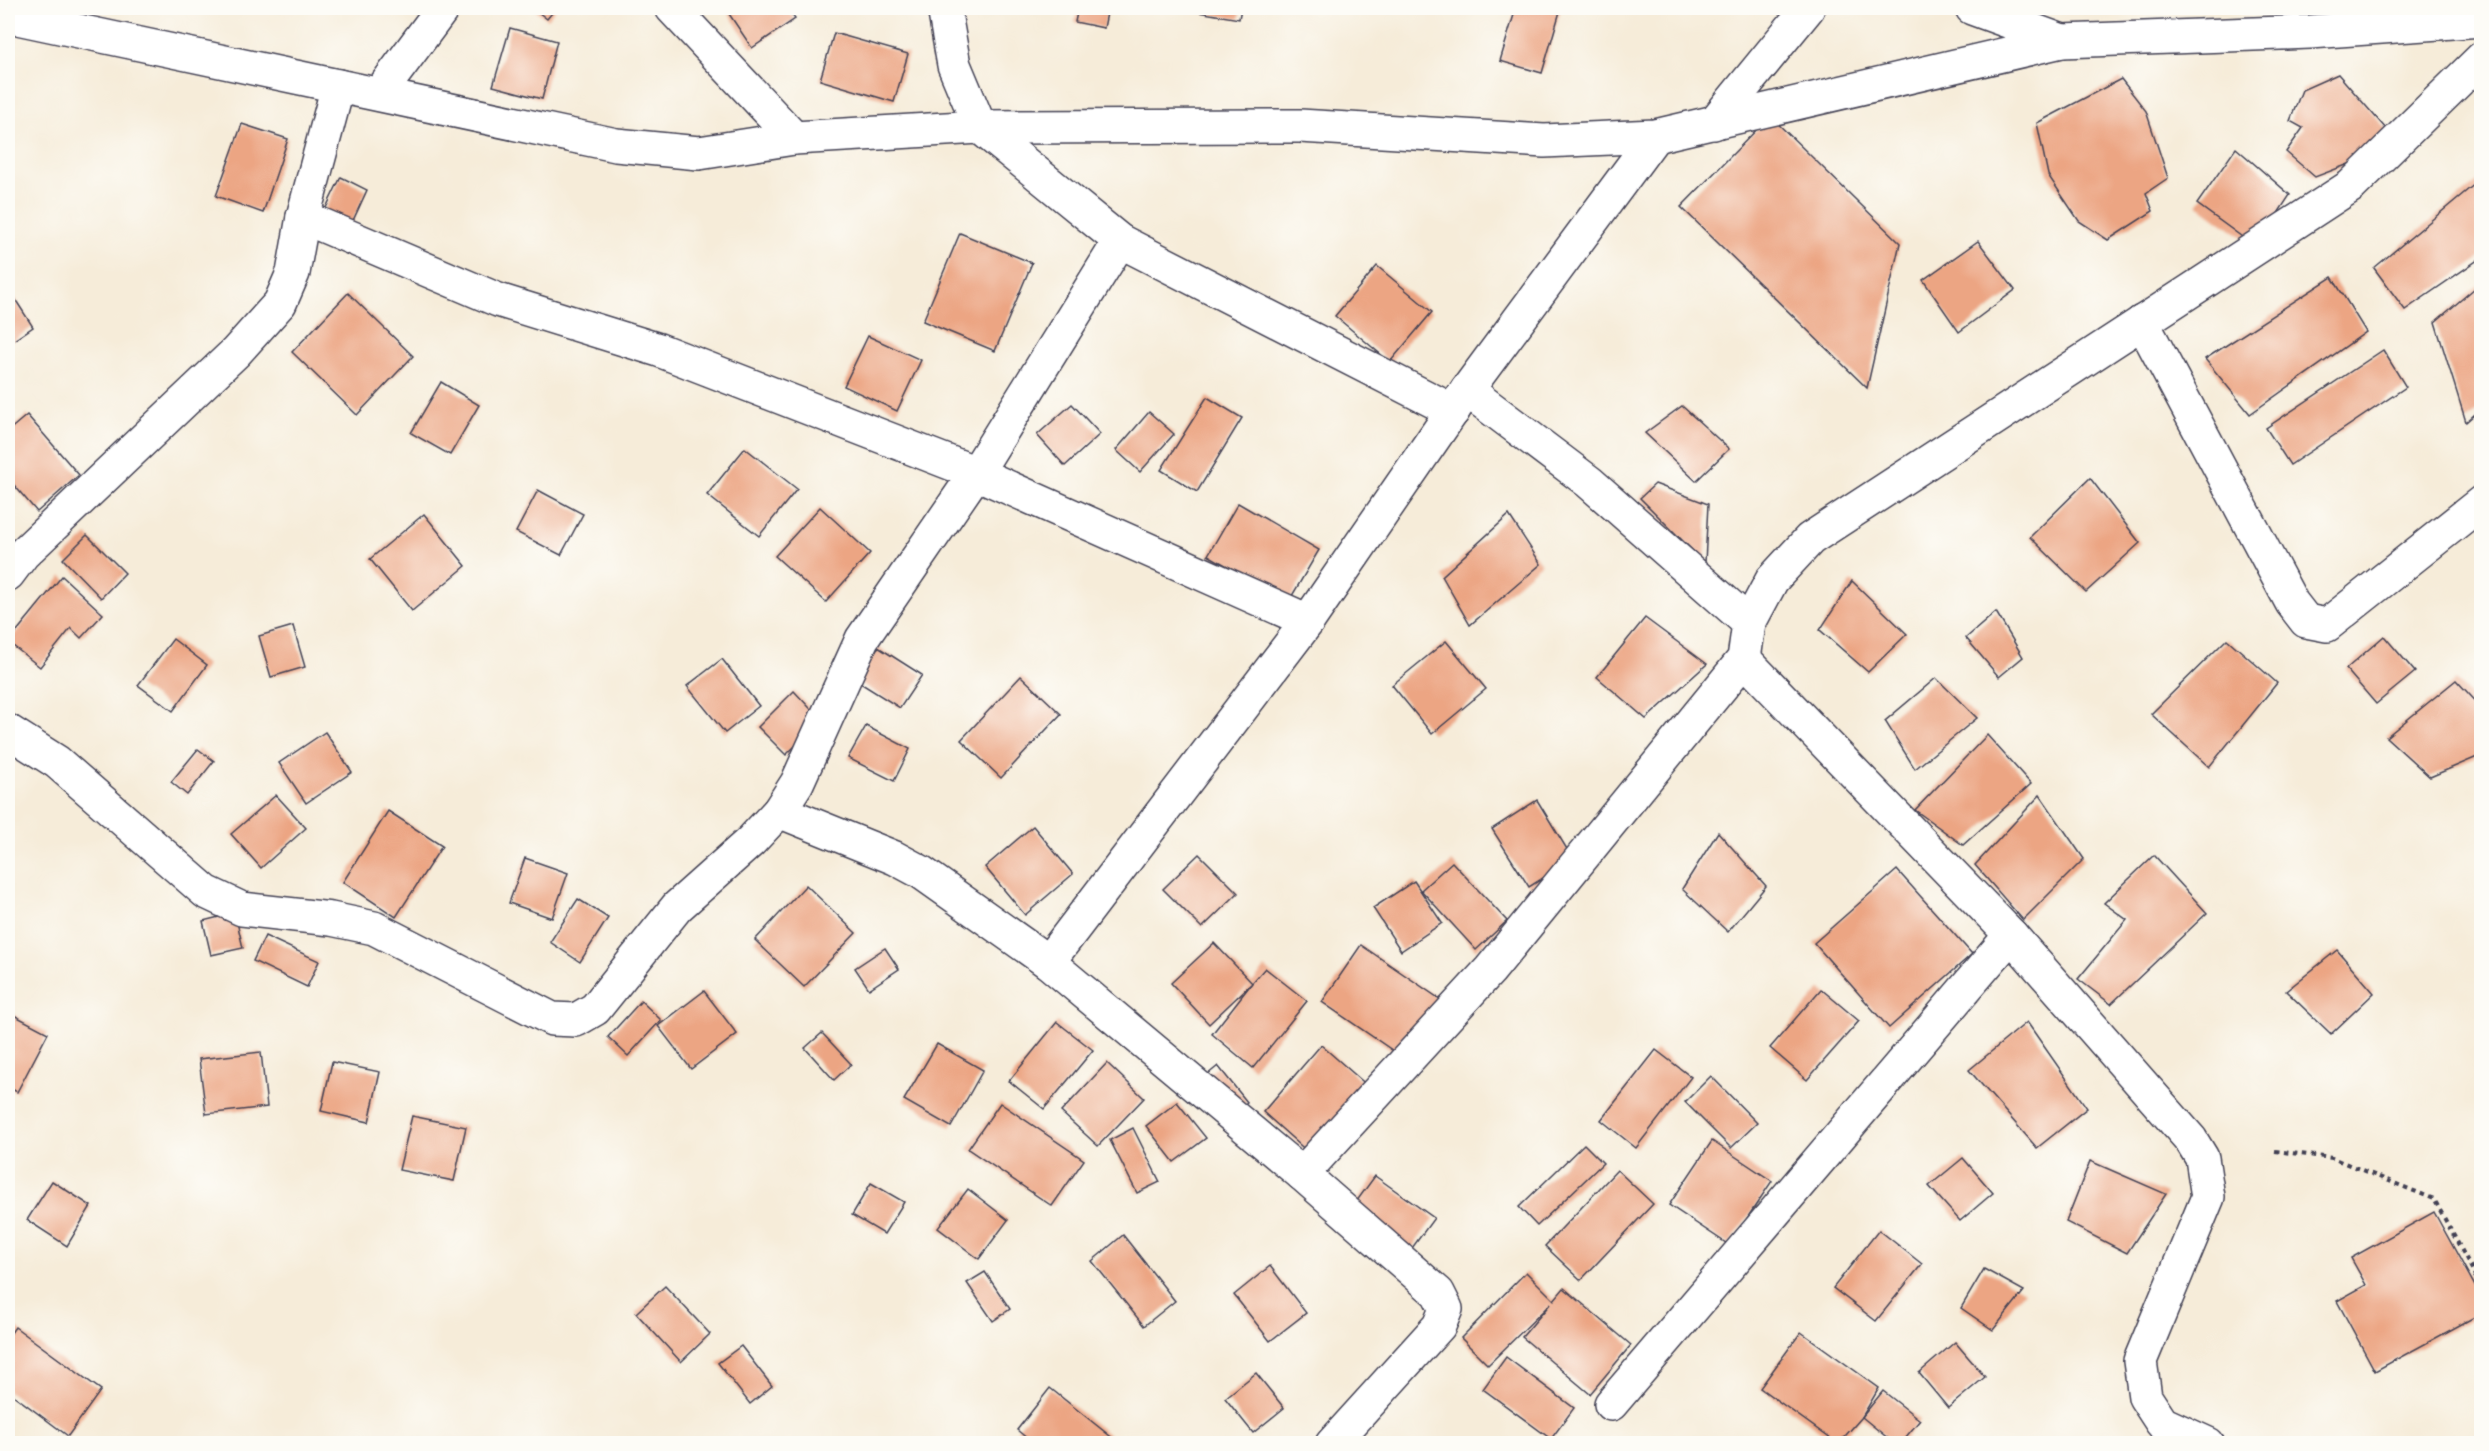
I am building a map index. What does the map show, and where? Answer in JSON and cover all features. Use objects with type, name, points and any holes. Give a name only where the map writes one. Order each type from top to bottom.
[{"type":"street","points":[[379,94],[443,8]]},
{"type":"street","points":[[672,8],[794,138]]},
{"type":"street","points":[[944,8],[954,65],[980,127],[1120,241],[1460,401],[1589,482],[1749,623]]},
{"type":"street","points":[[1714,123],[1808,8]]},
{"type":"street","points":[[1972,8],[2062,42]]},
{"type":"street","points":[[8,16],[616,145],[699,153],[794,138],[980,127],[1300,126],[1544,141],[1655,136],[2062,42],[2310,32],[2481,20]]},
{"type":"street","points":[[1302,1174],[1490,970],[1744,659],[1749,623],[1772,580],[1810,539],[2350,186],[2481,58]]},
{"type":"street","points":[[8,574],[23,554],[236,352],[280,303],[294,273],[303,217],[338,86]]},
{"type":"street","points":[[1048,962],[1308,621],[1460,401],[1655,136]]},
{"type":"street","points":[[303,217],[498,300],[659,350],[976,473],[1308,621]]},
{"type":"street","points":[[8,731],[57,762],[206,892],[242,909],[331,919],[374,928],[552,1019],[576,1020],[596,1009],[677,907],[751,841],[779,811],[797,783],[862,639],[976,473],[1120,241]]},
{"type":"street","points":[[2142,322],[2292,603],[2306,621],[2327,625],[2481,502]]},
{"type":"street","points":[[1744,659],[2011,935],[2191,1140],[2202,1158],[2208,1197],[2140,1361],[2145,1397],[2156,1433],[2208,1443]]},
{"type":"street","points":[[779,811],[895,858],[921,872],[1048,962],[1302,1174],[1438,1293],[1446,1309],[1439,1326],[1332,1443]]},
{"type":"street","points":[[1611,1404],[2011,935]]},
{"type":"path","points":[[2275,1151],[2332,1158],[2434,1198],[2473,1271],[2481,1294]]},
{"type":"building","points":[[533,8],[556,8],[547,19]]},
{"type":"building","points":[[725,8],[787,8],[795,19],[752,48]]},
{"type":"building","points":[[1078,8],[1108,8],[1104,28],[1075,22]]},
{"type":"building","points":[[1175,8],[1241,8],[1239,19]]},
{"type":"building","points":[[1516,8],[1561,8],[1542,73],[1500,61]]},
{"type":"building","points":[[510,28],[557,41],[542,99],[493,86]]},
{"type":"building","points":[[834,33],[908,54],[894,102],[820,80]]},
{"type":"building","points":[[2338,74],[2387,130],[2362,159],[2315,177],[2286,152],[2303,128],[2290,121],[2302,90]]},
{"type":"building","points":[[2121,79],[2146,111],[2168,178],[2146,193],[2153,211],[2108,240],[2079,221],[2048,175],[2037,123]]},
{"type":"building","points":[[1770,116],[1900,243],[1867,388],[1681,207]]},
{"type":"building","points":[[242,124],[288,139],[263,213],[216,196]]},
{"type":"building","points":[[2236,148],[2290,195],[2256,247],[2197,204]]},
{"type":"building","points":[[341,177],[367,190],[350,227],[323,214]]},
{"type":"building","points":[[2482,178],[2482,257],[2405,310],[2374,268]]},
{"type":"building","points":[[960,233],[1032,263],[995,351],[923,321]]},
{"type":"building","points":[[1978,241],[2015,290],[1959,332],[1923,280]]},
{"type":"building","points":[[1377,266],[1432,312],[1390,362],[1335,316]]},
{"type":"building","points":[[2332,277],[2366,332],[2250,414],[2205,359]]},
{"type":"building","points":[[2482,282],[2482,408],[2466,422],[2435,322]]},
{"type":"building","points":[[8,288],[33,327],[8,344]]},
{"type":"building","points":[[348,293],[413,356],[357,415],[292,352]]},
{"type":"building","points":[[868,336],[921,360],[897,411],[844,386]]},
{"type":"building","points":[[2383,350],[2406,387],[2290,465],[2266,428]]},
{"type":"building","points":[[441,382],[479,405],[450,455],[411,433]]},
{"type":"building","points":[[1207,397],[1242,418],[1197,492],[1161,470]]},
{"type":"building","points":[[1072,404],[1100,434],[1065,466],[1037,435]]},
{"type":"building","points":[[1682,406],[1729,449],[1696,481],[1645,433]]},
{"type":"building","points":[[1149,412],[1174,434],[1140,472],[1116,450]]},
{"type":"building","points":[[27,415],[79,475],[37,512],[8,478],[8,431]]},
{"type":"building","points":[[745,448],[797,489],[759,536],[707,495]]},
{"type":"building","points":[[2090,478],[2140,543],[2086,592],[2030,537]]},
{"type":"building","points":[[1655,484],[1708,504],[1705,563],[1640,498]]},
{"type":"building","points":[[538,490],[583,514],[561,555],[516,532]]},
{"type":"building","points":[[1238,503],[1319,550],[1289,601],[1208,555]]},
{"type":"building","points":[[820,507],[870,553],[826,602],[775,556]]},
{"type":"building","points":[[424,514],[466,566],[412,611],[370,559]]},
{"type":"building","points":[[1509,515],[1541,564],[1470,625],[1442,576]]},
{"type":"building","points":[[87,535],[125,573],[101,598],[63,559]]},
{"type":"building","points":[[62,576],[103,614],[81,638],[71,628],[40,667],[8,642]]},
{"type":"building","points":[[1852,581],[1907,634],[1868,672],[1820,630]]},
{"type":"building","points":[[1996,612],[2023,657],[1999,677],[1966,638]]},
{"type":"building","points":[[1645,618],[1707,664],[1646,719],[1597,677]]},
{"type":"building","points":[[293,626],[305,667],[271,677],[259,636]]},
{"type":"building","points":[[2384,636],[2415,672],[2376,704],[2346,669]]},
{"type":"building","points":[[173,639],[207,665],[173,711],[138,685]]},
{"type":"building","points":[[2227,639],[2277,683],[2209,767],[2151,714]]},
{"type":"building","points":[[1446,641],[1486,689],[1432,734],[1392,685]]},
{"type":"building","points":[[878,647],[922,675],[900,708],[857,681]]},
{"type":"building","points":[[722,659],[759,706],[725,733],[687,686]]},
{"type":"building","points":[[1021,676],[1061,714],[1001,778],[961,740]]},
{"type":"building","points":[[1936,678],[1977,718],[1915,769],[1885,721]]},
{"type":"building","points":[[2456,680],[2482,708],[2482,755],[2430,777],[2386,737]]},
{"type":"building","points":[[794,691],[821,720],[786,755],[758,727]]},
{"type":"building","points":[[866,726],[910,749],[894,781],[848,758]]},
{"type":"building","points":[[325,732],[352,772],[306,803],[279,763]]},
{"type":"building","points":[[1987,735],[2031,784],[1963,845],[1915,810]]},
{"type":"building","points":[[198,749],[214,761],[187,795],[171,782]]},
{"type":"building","points":[[276,795],[306,828],[261,868],[231,834]]},
{"type":"building","points":[[2040,795],[2084,859],[2023,920],[1975,865]]},
{"type":"building","points":[[1537,800],[1573,859],[1529,887],[1492,829]]},
{"type":"building","points":[[388,811],[442,846],[396,917],[343,882]]},
{"type":"building","points":[[1033,826],[1073,874],[1025,915],[985,867]]},
{"type":"building","points":[[1718,832],[1766,886],[1728,932],[1682,889]]},
{"type":"building","points":[[1199,854],[1238,893],[1202,928],[1163,889]]},
{"type":"building","points":[[2154,855],[2207,913],[2111,1004],[2078,979],[2127,920],[2104,903]]},
{"type":"building","points":[[525,858],[568,873],[552,918],[509,903]]},
{"type":"building","points":[[1452,862],[1507,921],[1476,950],[1421,890]]},
{"type":"building","points":[[1897,870],[1972,954],[1889,1028],[1814,943]]},
{"type":"building","points":[[1414,881],[1442,923],[1401,951],[1373,908]]},
{"type":"building","points":[[806,885],[856,933],[804,987],[755,940]]},
{"type":"building","points":[[578,899],[608,918],[580,962],[550,942]]},
{"type":"building","points":[[235,913],[243,948],[211,955],[203,921]]},
{"type":"building","points":[[265,936],[319,961],[307,987],[253,961]]},
{"type":"building","points":[[1214,943],[1252,983],[1209,1024],[1171,983]]},
{"type":"building","points":[[1361,945],[1447,1004],[1408,1061],[1322,1002]]},
{"type":"building","points":[[885,948],[899,969],[869,989],[855,968]]},
{"type":"building","points":[[2337,950],[2374,993],[2331,1034],[2286,991]]},
{"type":"building","points":[[1265,968],[1307,1001],[1253,1068],[1212,1034]]},
{"type":"building","points":[[1821,989],[1859,1021],[1807,1080],[1770,1048]]},
{"type":"building","points":[[704,991],[737,1034],[691,1069],[658,1026]]},
{"type":"building","points":[[641,1001],[661,1020],[628,1056],[608,1037]]},
{"type":"building","points":[[8,1012],[48,1033],[17,1092],[8,1087]]},
{"type":"building","points":[[1057,1022],[1093,1050],[1044,1109],[1009,1081]]},
{"type":"building","points":[[2027,1022],[2087,1108],[2037,1148],[1969,1070]]},
{"type":"building","points":[[822,1033],[851,1064],[834,1080],[805,1048]]},
{"type":"building","points":[[937,1044],[983,1070],[951,1127],[904,1100]]},
{"type":"building","points":[[1321,1045],[1369,1087],[1310,1154],[1263,1112]]},
{"type":"building","points":[[1656,1050],[1691,1077],[1636,1148],[1601,1120]]},
{"type":"building","points":[[261,1052],[267,1107],[206,1114],[199,1059]]},
{"type":"building","points":[[332,1062],[380,1072],[369,1122],[321,1111]]},
{"type":"building","points":[[1107,1063],[1144,1098],[1098,1146],[1061,1112]]},
{"type":"building","points":[[1218,1066],[1247,1102],[1231,1115],[1202,1079]]},
{"type":"building","points":[[1711,1076],[1757,1123],[1731,1148],[1685,1102]]},
{"type":"building","points":[[1177,1102],[1206,1138],[1174,1162],[1146,1126]]},
{"type":"building","points":[[1000,1103],[1084,1160],[1052,1206],[968,1149]]},
{"type":"building","points":[[412,1116],[466,1127],[454,1181],[399,1170]]},
{"type":"building","points":[[1133,1128],[1160,1182],[1137,1193],[1110,1140]]},
{"type":"building","points":[[1712,1141],[1772,1181],[1729,1245],[1669,1205]]},
{"type":"building","points":[[1584,1144],[1603,1163],[1537,1226],[1519,1207]]},
{"type":"building","points":[[1963,1158],[1993,1193],[1960,1221],[1929,1186]]},
{"type":"building","points":[[2090,1161],[2166,1194],[2127,1253],[2066,1222]]},
{"type":"building","points":[[1617,1170],[1653,1204],[1581,1280],[1545,1246]]},
{"type":"building","points":[[1375,1176],[1434,1218],[1407,1255],[1348,1213]]},
{"type":"building","points":[[52,1181],[91,1206],[67,1246],[27,1220]]},
{"type":"building","points":[[871,1183],[904,1202],[884,1234],[852,1215]]},
{"type":"building","points":[[968,1189],[1008,1220],[979,1259],[938,1228]]},
{"type":"building","points":[[2434,1212],[2482,1299],[2482,1313],[2375,1371],[2337,1301],[2366,1285],[2351,1258]]},
{"type":"building","points":[[1879,1230],[1922,1264],[1876,1321],[1833,1288]]},
{"type":"building","points":[[1123,1235],[1175,1301],[1144,1326],[1092,1261]]},
{"type":"building","points":[[1270,1266],[1306,1313],[1270,1341],[1234,1295]]},
{"type":"building","points":[[1984,1269],[2024,1291],[1993,1330],[1961,1308]]},
{"type":"building","points":[[985,1272],[1010,1309],[993,1321],[967,1283]]},
{"type":"building","points":[[1526,1272],[1554,1300],[1564,1288],[1631,1345],[1590,1394],[1522,1337],[1551,1303],[1488,1365],[1461,1338]]},
{"type":"building","points":[[665,1286],[710,1334],[681,1362],[636,1313]]},
{"type":"building","points":[[15,1327],[101,1390],[68,1436],[8,1391],[8,1337]]},
{"type":"building","points":[[1801,1332],[1879,1388],[1862,1417],[1838,1444],[1760,1388]]},
{"type":"building","points":[[1955,1342],[1985,1377],[1948,1408],[1919,1373]]},
{"type":"building","points":[[741,1346],[772,1386],[750,1404],[718,1363]]},
{"type":"building","points":[[1506,1357],[1574,1408],[1551,1439],[1483,1389]]},
{"type":"building","points":[[1256,1373],[1284,1408],[1253,1433],[1225,1398]]},
{"type":"building","points":[[1050,1388],[1120,1444],[1034,1444],[1017,1430]]},
{"type":"building","points":[[1883,1391],[1920,1420],[1900,1444],[1895,1444],[1862,1417]]}]
